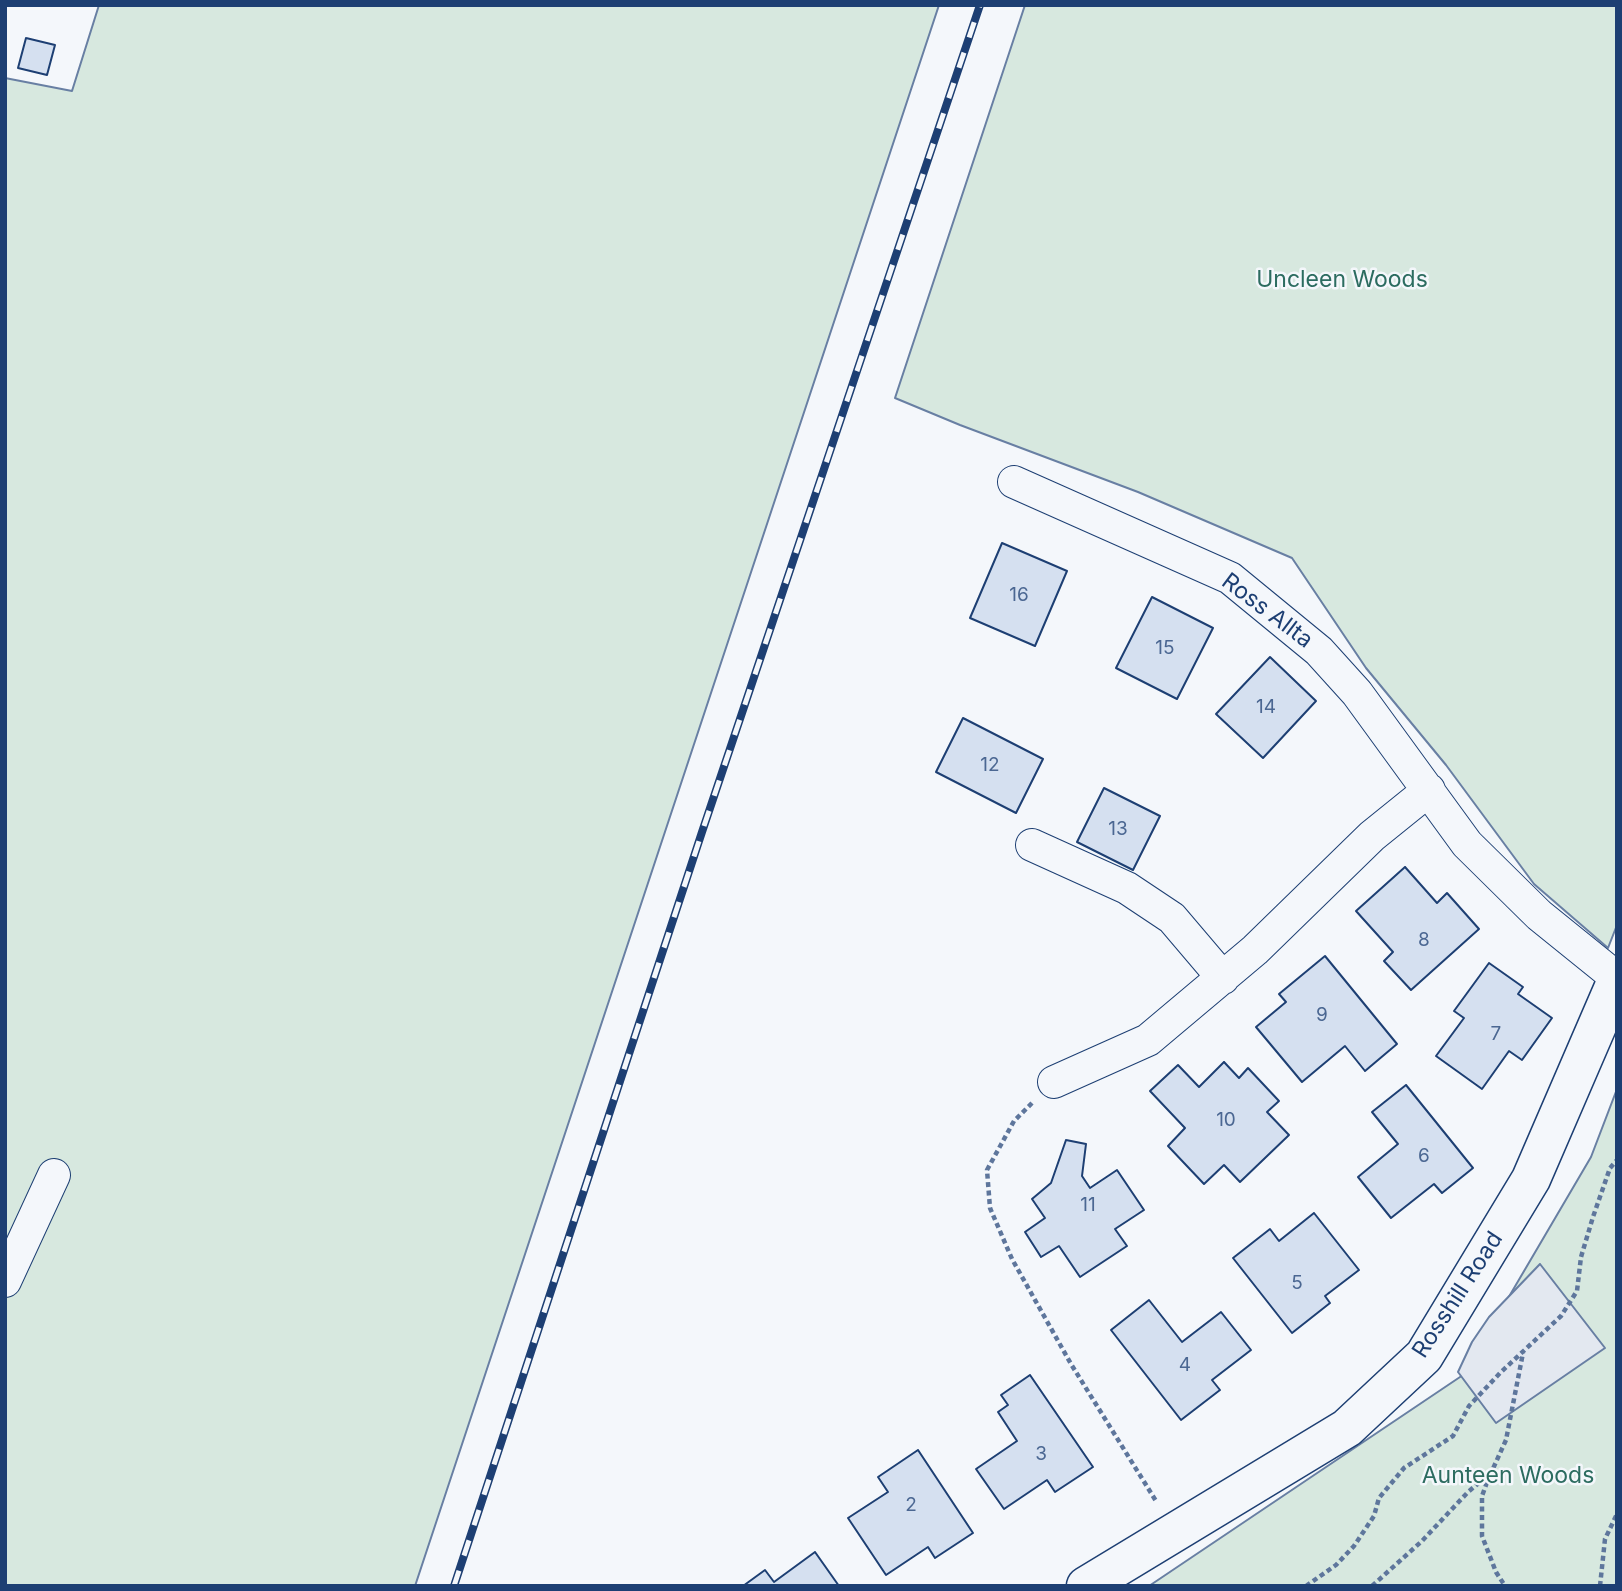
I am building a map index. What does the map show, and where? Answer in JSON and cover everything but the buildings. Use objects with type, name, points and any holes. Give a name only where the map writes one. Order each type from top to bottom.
[{"type":"street","name":"Ross Allta","points":[[1014,482],[1230,578],[1319,651],[1357,693],[1467,844],[1539,915],[1617,979]]},
{"type":"street","points":[[1054,1082],[1148,1040],[1255,950],[1372,836],[1429,790]]},
{"type":"street","points":[[1032,845],[1127,888],[1172,918],[1223,978]]},
{"type":"street","name":"Rosshill Road","points":[[1086,1586],[1347,1428],[1424,1356],[1531,1179],[1617,979]]},
{"type":"street","points":[[5,1281],[54,1175]]},
{"type":"path","points":[[1054,1082],[1014,1121],[987,1170],[990,1208],[1013,1259],[1071,1363],[1175,1532]]},
{"type":"path","points":[[1306,1586],[1336,1565],[1354,1546],[1374,1516],[1379,1498],[1404,1468],[1453,1436],[1469,1406],[1561,1316],[1577,1291],[1581,1257],[1593,1217],[1610,1168],[1617,1160]]},
{"type":"path","points":[[1505,1586],[1496,1572],[1482,1536],[1482,1496],[1506,1440],[1524,1351]]},
{"type":"path","points":[[1372,1586],[1491,1473]]},
{"type":"path","points":[[1601,1586],[1605,1539],[1617,1514]]},
{"type":"green space","points":[[99,5],[939,5],[415,1586],[5,1586],[5,78],[72,91]]},
{"type":"green space","name":"Uncleen Woods","points":[[1025,5],[1617,5],[1617,925],[1608,948],[1534,884],[1446,765],[1366,668],[1292,558],[1138,492],[895,398]]},
{"type":"green space","name":"Aunteen Woods","points":[[1617,1089],[1617,1586],[1149,1586],[1463,1375],[1591,1157]]},
{"type":"shaded area","points":[[1540,1264],[1605,1348],[1496,1423],[1458,1372],[1472,1342],[1489,1317]]},
{"type":"railway","points":[[454,1586],[702,832],[980,5]]}]
